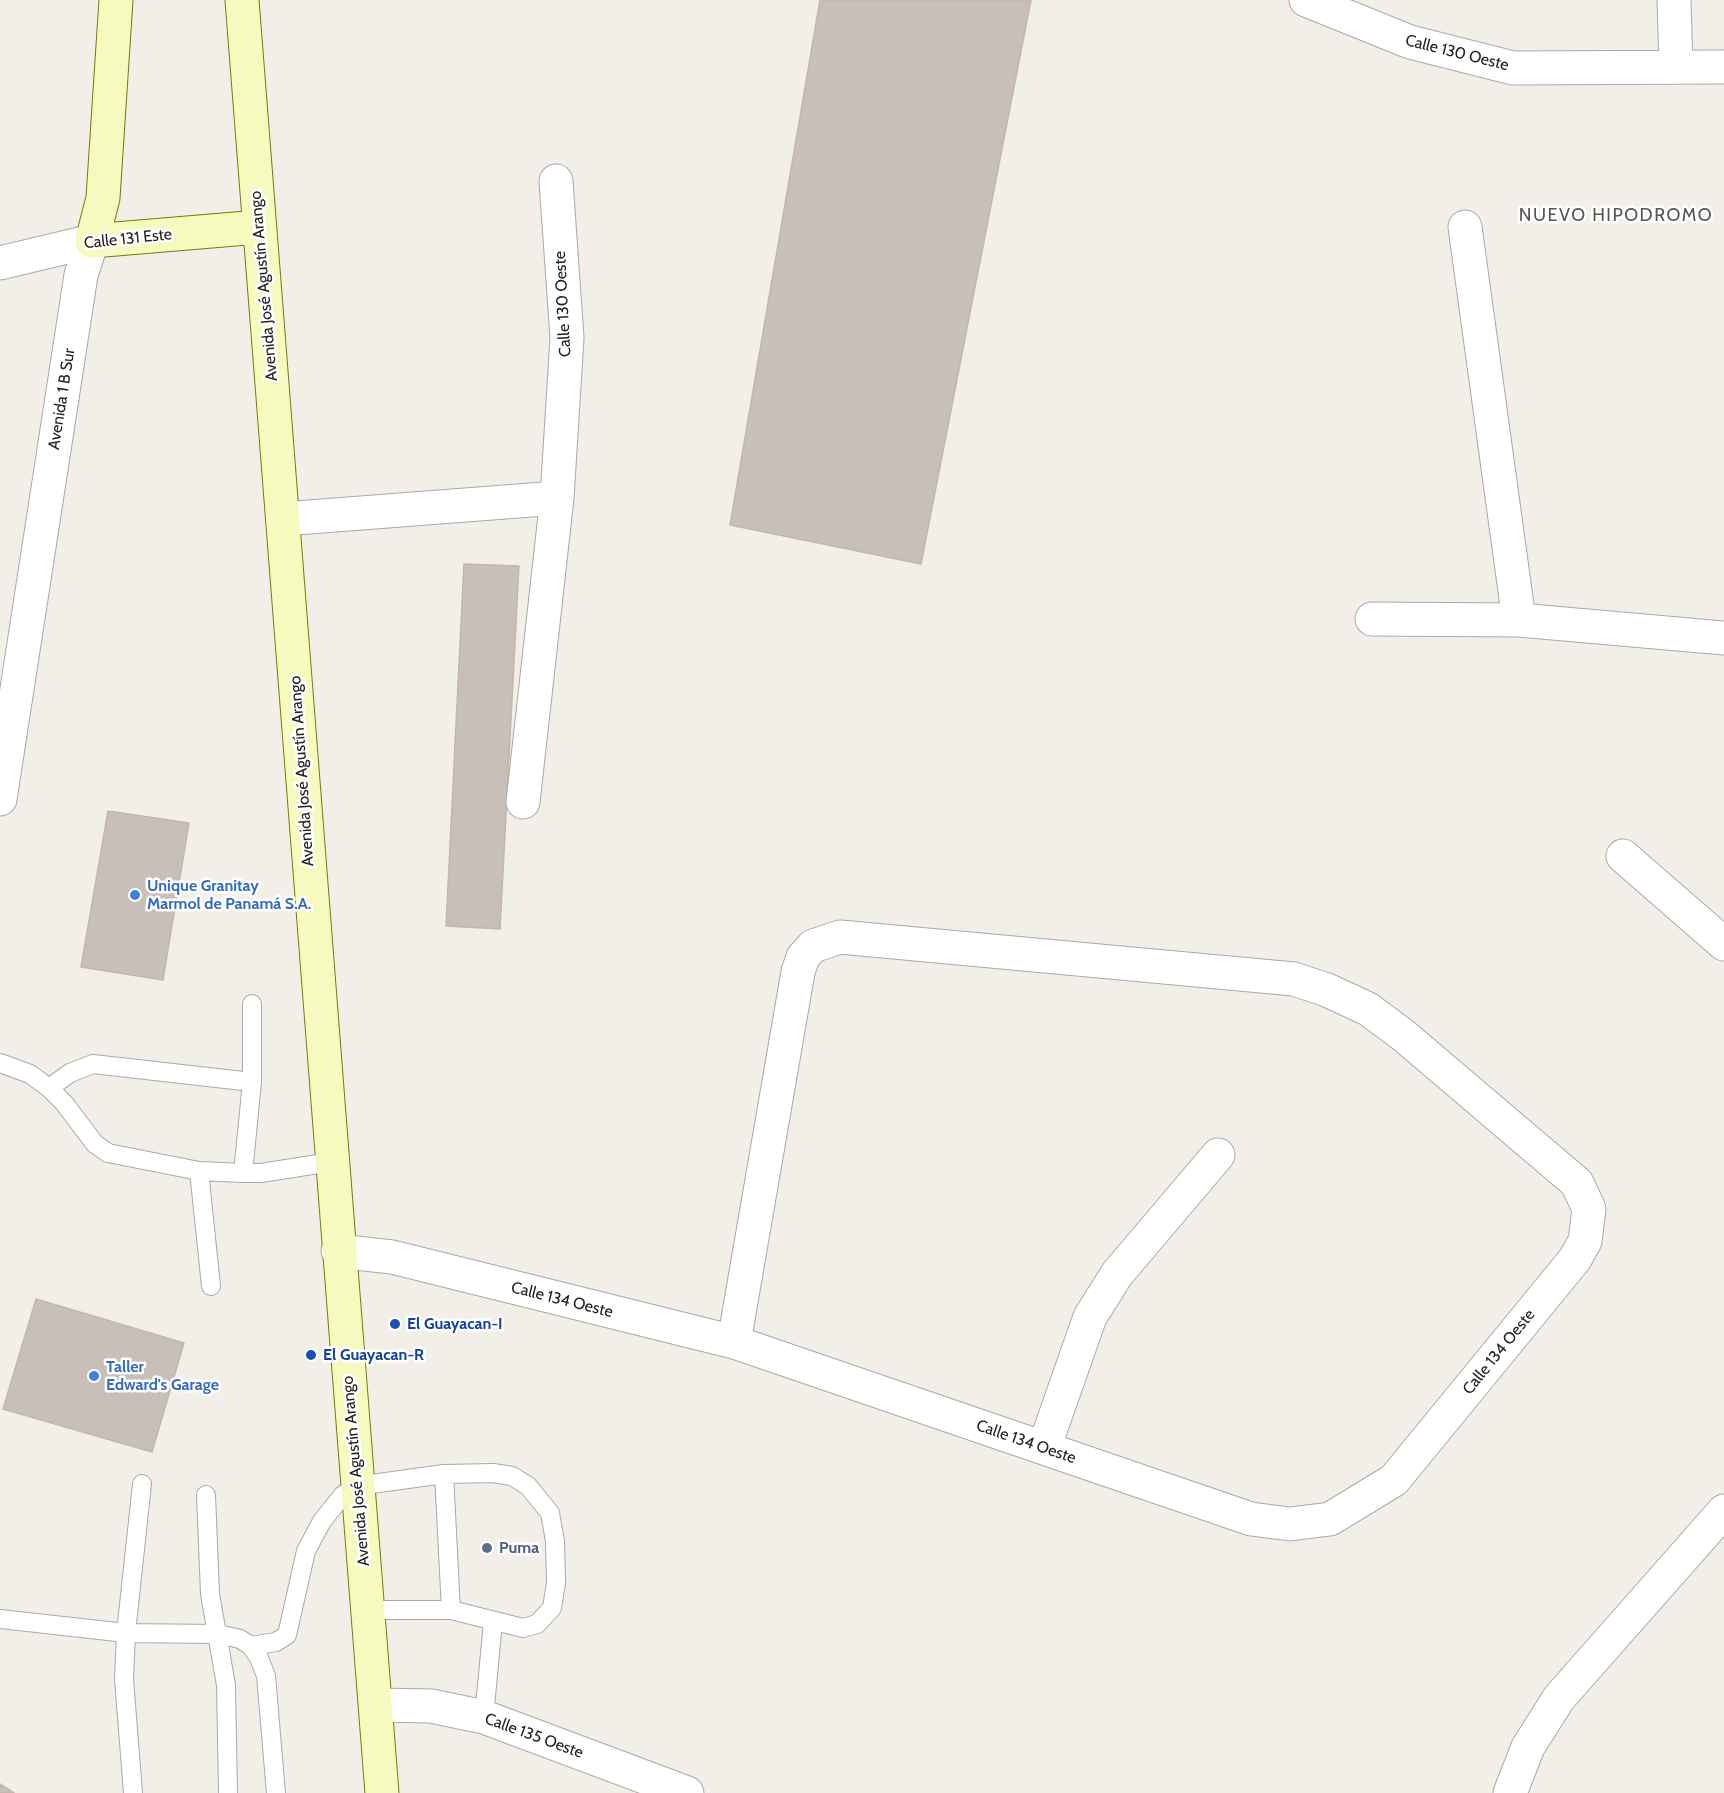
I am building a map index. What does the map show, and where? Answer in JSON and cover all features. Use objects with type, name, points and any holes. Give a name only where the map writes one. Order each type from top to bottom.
[{"type":"main road","name":"Avenida 1 B Sur","points":[[92,241],[103,198],[116,0]]},
{"type":"main road","name":"Avenida José Agustín Arango","points":[[242,0],[382,1793]]},
{"type":"main road","name":"Calle 131 Este","points":[[92,241],[259,227]]},
{"type":"street","points":[[1674,0],[1676,66]]},
{"type":"street","name":"Calle 130 Oeste","points":[[1310,1],[1410,42],[1513,68],[1724,67]]},
{"type":"street","name":"Calle 130 Oeste","points":[[523,802],[557,498],[567,338],[556,182]]},
{"type":"street","points":[[1465,227],[1519,620]]},
{"type":"street","name":"Calle 131 Este","points":[[0,263],[92,241]]},
{"type":"street","name":"Avenida 1 B Sur","points":[[0,799],[81,275],[92,241]]},
{"type":"street","points":[[283,519],[557,498]]},
{"type":"street","points":[[1372,619],[1519,620],[1724,638]]},
{"type":"street","points":[[1623,856],[1724,944]]},
{"type":"street","name":"Calle 134 Oeste","points":[[338,1251],[392,1257],[734,1342],[1251,1519],[1290,1524],[1330,1519],[1394,1480],[1575,1259],[1585,1241],[1588,1209],[1577,1183],[1403,1035],[1368,1009],[1327,990],[1294,979],[840,937],[813,946],[803,957],[798,972],[734,1342]]},
{"type":"street","points":[[1044,1448],[1090,1317],[1117,1274],[1218,1155]]},
{"type":"street","points":[[1510,1793],[1528,1747],[1559,1698],[1724,1511]]},
{"type":"street","name":"Calle 135 Oeste","points":[[376,1705],[431,1706],[484,1717],[687,1793]]},
{"type":"lane","points":[[243,1173],[252,1082],[252,1004]]},
{"type":"lane","points":[[0,1063],[30,1074],[48,1088],[101,1149],[126,1158],[199,1171],[243,1173],[261,1173],[331,1162]]},
{"type":"lane","points":[[48,1088],[70,1073],[93,1064],[252,1082]]},
{"type":"lane","points":[[199,1171],[211,1286]]},
{"type":"lane","points":[[251,1646],[276,1642],[287,1635],[306,1551],[322,1521],[343,1495],[357,1486],[444,1474],[493,1473],[512,1476],[528,1486],[550,1513],[555,1541],[556,1583],[552,1608],[546,1617],[531,1627],[493,1622],[451,1610],[367,1610]]},
{"type":"lane","points":[[444,1474],[451,1610]]},
{"type":"lane","points":[[133,1793],[124,1679],[126,1633],[142,1484]]},
{"type":"lane","points":[[206,1495],[210,1594],[226,1685],[228,1793]]},
{"type":"lane","points":[[0,1619],[126,1633],[218,1634],[240,1640],[251,1646],[266,1676],[276,1793]]},
{"type":"lane","points":[[484,1717],[493,1622]]},
{"type":"building","points":[[820,0],[1031,0],[921,564],[730,525]]},
{"type":"building","points":[[464,564],[519,566],[500,929],[446,926]]},
{"type":"building","name":"Unique Granitay Marmol de Panamá S.A.","points":[[108,811],[189,823],[163,980],[81,967]]},
{"type":"building","name":"Taller Edward's Garage","points":[[36,1299],[184,1343],[152,1452],[3,1409]]},
{"type":"building","points":[[0,1784],[14,1793],[0,1793]]},
{"type":"place","name":"Unique Granitay Marmol de Panamá S.A.","points":[[135,895]]},
{"type":"place","name":"El Guayacan-I","points":[[395,1324]]},
{"type":"place","name":"El Guayacan-R","points":[[311,1355]]},
{"type":"place","name":"Taller Edward's Garage","points":[[94,1376]]},
{"type":"place","name":"Puma","points":[[487,1548]]},
{"type":"district","name":"NUEVO HIPODROMO","points":[[1616,216]]}]
